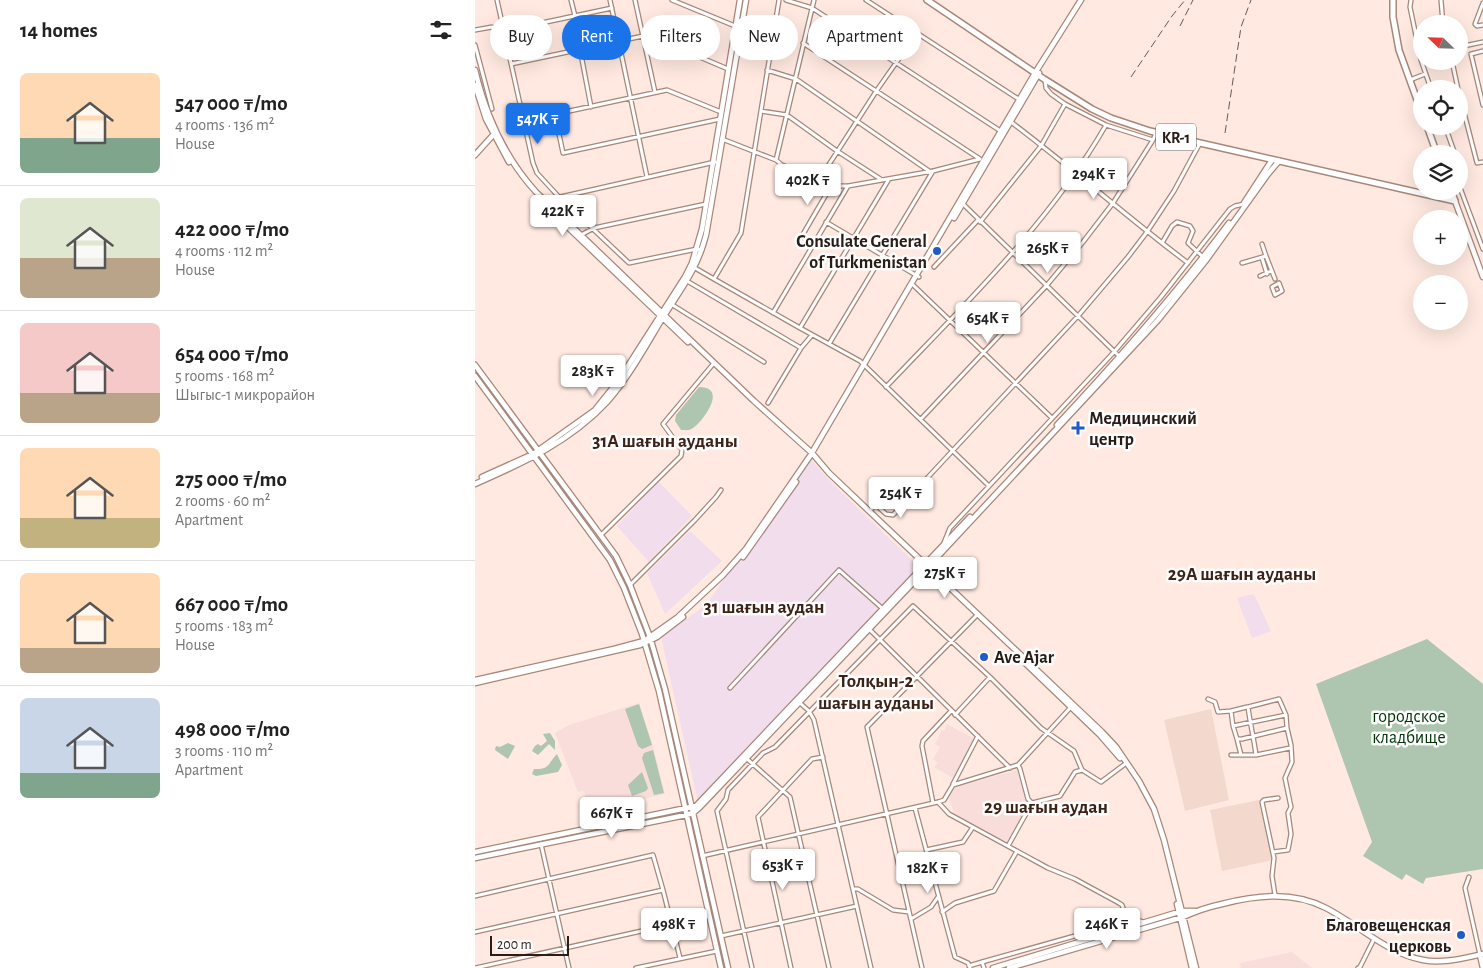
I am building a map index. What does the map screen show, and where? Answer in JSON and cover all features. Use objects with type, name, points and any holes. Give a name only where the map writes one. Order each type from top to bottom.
[{"type":"main road","points":[[739,15],[740,0]]},
{"type":"main road","points":[[741,15],[746,0]]},
{"type":"main road","name":"KR-1","points":[[927,0],[1037,77],[1099,112],[1124,123],[1272,160],[1455,201]]},
{"type":"main road","points":[[475,682],[619,651],[645,642],[673,625],[707,595],[749,551],[812,455],[961,202],[983,161],[1037,77],[1040,67],[1081,0]]},
{"type":"main road","points":[[1393,0],[1399,50],[1413,90]]},
{"type":"main road","points":[[662,316],[695,268],[700,250],[730,57]]},
{"type":"main road","points":[[475,482],[534,456],[585,423],[608,401],[620,386],[700,250],[706,204],[722,138],[733,60]]},
{"type":"main road","points":[[475,70],[495,134]]},
{"type":"main road","points":[[475,85],[481,106],[495,134],[525,180],[578,236],[812,455],[926,567]]},
{"type":"main road","points":[[475,155],[495,134]]},
{"type":"main road","points":[[1245,204],[1272,160]]},
{"type":"main road","points":[[746,757],[1170,305],[1279,161]]},
{"type":"main road","points":[[1455,201],[1483,277]]},
{"type":"main road","points":[[475,365],[615,556],[630,585],[651,639],[665,689],[728,968]]},
{"type":"main road","points":[[475,376],[610,560],[624,588],[645,642],[659,691],[721,968]]},
{"type":"main road","points":[[812,455],[834,481],[1072,706],[1125,763],[1151,809],[1167,854],[1192,968]]},
{"type":"main road","points":[[624,588],[630,585]]},
{"type":"main road","points":[[475,858],[692,810],[800,703],[826,672]]},
{"type":"main road","points":[[475,852],[686,812]]},
{"type":"main road","points":[[692,838],[698,837]]},
{"type":"main road","points":[[1009,968],[1181,918],[1196,911],[1246,898],[1275,895],[1297,898],[1326,908],[1394,950],[1424,960],[1445,960],[1481,954],[1483,968]]},
{"type":"main road","points":[[993,968],[1180,911],[1196,911]]},
{"type":"main road","points":[[1181,918],[1196,968]]},
{"type":"street","points":[[497,0],[500,15]]},
{"type":"street","points":[[571,0],[575,15]]},
{"type":"street","points":[[610,0],[613,15]]},
{"type":"street","points":[[635,0],[641,29]]},
{"type":"street","points":[[672,0],[730,24]]},
{"type":"street","points":[[714,279],[741,233],[779,0]]},
{"type":"street","points":[[786,0],[795,1],[812,8],[1002,132]]},
{"type":"street","points":[[776,160],[815,0]]},
{"type":"street","points":[[866,0],[889,15]]},
{"type":"street","points":[[1411,0],[1410,7],[1421,60],[1427,80]]},
{"type":"street","points":[[1441,0],[1442,15]]},
{"type":"street","points":[[1442,7],[1446,0]]},
{"type":"street","points":[[1483,3],[1475,24],[1477,26],[1483,25]]},
{"type":"street","points":[[580,15],[611,8]]},
{"type":"street","points":[[475,30],[490,27]]},
{"type":"street","points":[[921,36],[1021,101]]},
{"type":"street","points":[[1468,45],[1483,42]]},
{"type":"street","points":[[803,43],[983,161]]},
{"type":"street","points":[[475,45],[493,109]]},
{"type":"street","points":[[1483,51],[1471,54],[1483,105]]},
{"type":"street","points":[[511,64],[562,54]]},
{"type":"street","points":[[510,60],[535,168],[537,173],[559,197],[629,263],[700,250]]},
{"type":"street","points":[[581,60],[591,107]]},
{"type":"street","points":[[623,60],[647,177]]},
{"type":"street","points":[[648,60],[655,92]]},
{"type":"street","points":[[706,60],[728,69]]},
{"type":"street","points":[[819,180],[877,90],[899,60]]},
{"type":"street","points":[[767,70],[796,79],[931,171]]},
{"type":"street","points":[[1409,80],[1425,74]]},
{"type":"street","points":[[1037,77],[1051,94],[1065,104],[1106,125],[1153,140]]},
{"type":"street","points":[[523,122],[667,90],[721,112]]},
{"type":"street","points":[[934,267],[979,221],[1041,146],[1065,104]]},
{"type":"street","points":[[761,110],[787,115],[882,180]]},
{"type":"street","points":[[555,115],[563,153],[720,119]]},
{"type":"street","points":[[1009,121],[1188,263]]},
{"type":"street","points":[[886,387],[1012,254],[1076,174],[1106,125]]},
{"type":"street","points":[[1468,128],[1477,163],[1483,162]]},
{"type":"street","points":[[921,419],[1047,285],[1113,203],[1153,140],[1156,132]]},
{"type":"street","points":[[722,138],[776,160],[782,165],[831,186],[848,186],[983,161]]},
{"type":"street","points":[[869,511],[876,505],[886,514],[893,515],[1079,316],[1147,232],[1200,143]]},
{"type":"street","points":[[559,197],[715,162]]},
{"type":"street","points":[[829,344],[931,171]]},
{"type":"street","points":[[801,328],[889,179]]},
{"type":"street","points":[[814,243],[802,236],[831,186]]},
{"type":"street","points":[[773,313],[848,186]]},
{"type":"street","points":[[1465,200],[1483,249]]},
{"type":"street","points":[[961,202],[1012,254],[1047,285],[1121,358]]},
{"type":"street","points":[[578,236],[594,228],[706,204]]},
{"type":"street","points":[[943,548],[950,528],[1114,352],[1230,209],[1245,204]]},
{"type":"street","points":[[826,222],[917,276]]},
{"type":"street","points":[[1162,243],[1172,226],[1177,222],[1190,226],[1193,231],[1188,243],[1205,258]]},
{"type":"street","points":[[1262,244],[1267,274]]},
{"type":"street","points":[[1242,263],[1264,257]]},
{"type":"street","points":[[1264,257],[1275,278]]},
{"type":"street","points":[[695,268],[865,366],[989,486]]},
{"type":"street","points":[[1260,276],[1271,271]]},
{"type":"street","points":[[687,281],[801,348]]},
{"type":"street","points":[[913,284],[1052,418]]},
{"type":"street","points":[[671,304],[765,362]]},
{"type":"street","points":[[769,403],[801,348],[811,335]]},
{"type":"street","points":[[600,535],[681,456],[682,450],[663,424],[713,364]]},
{"type":"street","points":[[630,585],[695,520],[721,490]]},
{"type":"street","points":[[916,490],[916,501]]},
{"type":"street","points":[[730,688],[839,570],[884,611]]},
{"type":"street","points":[[752,968],[717,811],[726,799],[728,790],[766,751],[775,747],[913,606],[1047,733],[1074,751],[1082,770],[1101,782],[1125,763]]},
{"type":"street","points":[[922,968],[867,727],[977,615]]},
{"type":"street","points":[[868,628],[1010,768]]},
{"type":"street","points":[[955,715],[990,677]]},
{"type":"street","points":[[1208,699],[1215,702],[1218,712],[1231,711],[1279,699],[1286,715],[1292,762],[1285,778],[1291,807],[1288,813],[1291,834],[1287,850],[1273,852]]},
{"type":"street","points":[[800,703],[809,711],[814,720],[871,968]]},
{"type":"street","points":[[953,785],[1017,765],[1072,706]]},
{"type":"street","points":[[1248,707],[1256,755]]},
{"type":"street","points":[[951,711],[923,741],[922,746],[935,803],[949,814],[1048,868],[1075,878],[1119,903],[1122,905],[1128,921]]},
{"type":"street","points":[[1231,711],[1241,755]]},
{"type":"street","points":[[1233,726],[1286,715]]},
{"type":"street","points":[[1237,739],[1287,728]]},
{"type":"street","points":[[702,856],[944,800],[978,736]]},
{"type":"street","points":[[1231,755],[1256,755],[1291,748]]},
{"type":"street","points":[[746,757],[791,797],[829,968]]},
{"type":"street","points":[[791,968],[757,818],[812,759],[823,757]]},
{"type":"street","points":[[1017,765],[1020,769],[1028,799],[1032,803]]},
{"type":"street","points":[[1008,846],[1032,803],[1059,796],[1075,772],[1082,770]]},
{"type":"street","points":[[1275,895],[1272,876],[1274,858],[1262,802],[1278,798]]},
{"type":"street","points":[[915,808],[955,957],[968,963],[969,967],[1135,919],[1145,922],[1147,928]]},
{"type":"street","points":[[926,850],[963,842],[973,827]]},
{"type":"street","points":[[541,844],[569,968]]},
{"type":"street","points":[[942,912],[955,903],[993,891],[1017,851]]},
{"type":"street","points":[[475,896],[653,855],[680,958]]},
{"type":"street","points":[[1469,877],[1465,888],[1481,954]]},
{"type":"street","points":[[853,889],[859,889],[893,910],[909,912]]},
{"type":"street","points":[[475,932],[663,890]]},
{"type":"street","points":[[911,919],[931,908],[938,897]]},
{"type":"street","points":[[721,936],[857,906]]},
{"type":"street","points":[[475,968],[618,938],[709,916]]},
{"type":"street","points":[[1357,968],[1360,967],[1374,939]]},
{"type":"street","points":[[636,968],[717,951]]},
{"type":"street","points":[[982,962],[984,968]]},
{"type":"shaded area","name":"31 шағын аудан","points":[[809,457],[829,480],[921,569],[698,802],[661,637],[706,605]]},
{"type":"shaded area","points":[[658,481],[692,516],[649,562],[617,526]]},
{"type":"shaded area","points":[[690,531],[722,561],[665,614],[647,573]]},
{"type":"shaded area","points":[[1254,594],[1271,631],[1252,638],[1237,598]]},
{"type":"shaded area","points":[[639,703],[653,746],[665,794],[589,811],[584,791],[578,792],[555,733],[569,725]]},
{"type":"shaded area","points":[[1211,709],[1229,800],[1185,811],[1164,720]]},
{"type":"shaded area","points":[[947,724],[974,739],[953,778],[934,767],[938,763],[933,759],[940,747],[935,744]]},
{"type":"shaded area","points":[[1017,770],[1025,799],[1030,804],[1006,844],[955,816],[949,798],[956,787]]},
{"type":"shaded area","points":[[1259,800],[1273,860],[1222,871],[1210,810]]},
{"type":"shaded area","points":[[1292,952],[1312,968],[1241,968],[1240,963]]},
{"type":"green space","points":[[699,387],[708,388],[712,392],[711,404],[698,424],[689,430],[681,430],[675,421],[676,415]]},
{"type":"green space","name":"городское кладбище","points":[[1427,639],[1483,684],[1483,869],[1426,878],[1423,884],[1406,874],[1402,880],[1363,856],[1372,842],[1316,684]]},
{"type":"green space","points":[[639,704],[652,745],[642,749],[638,746],[625,709]]},
{"type":"green space","points":[[550,733],[555,741],[555,750],[549,744],[538,755],[532,751],[538,744],[541,746],[547,741],[543,734]]},
{"type":"green space","points":[[508,743],[515,746],[508,759],[495,750],[496,746],[500,747]]},
{"type":"green space","points":[[653,750],[664,793],[654,795],[642,758],[644,753]]},
{"type":"green space","points":[[557,754],[562,765],[558,772],[536,776],[532,774],[534,769],[546,767]]},
{"type":"green space","points":[[642,772],[648,788],[646,791],[632,796],[628,785]]},
{"type":"green space","points":[[697,841],[726,968],[723,968]]},
{"type":"railway","points":[[1131,77],[1185,0]]},
{"type":"railway","points":[[1180,26],[1193,0]]},
{"type":"railway","points":[[1225,133],[1241,27],[1251,0]]},
{"type":"place","name":"Consulate General of Turkmenistan","points":[[937,251]]},
{"type":"place","name":"Медицинский центр","points":[[1078,428]]},
{"type":"place","name":"Ave Ajar","points":[[984,657]]},
{"type":"place","name":"Благовещенская церковь","points":[[1461,935]]},
{"type":"district","name":"31А шағын ауданы","points":[[665,440]]},
{"type":"district","name":"29А шағын ауданы","points":[[1242,573]]},
{"type":"district","name":"31 шағын аудан","points":[[764,606]]},
{"type":"district","name":"Толқын-2 шағын ауданы","points":[[876,691]]},
{"type":"district","name":"29 шағын аудан","points":[[1046,806]]}]
